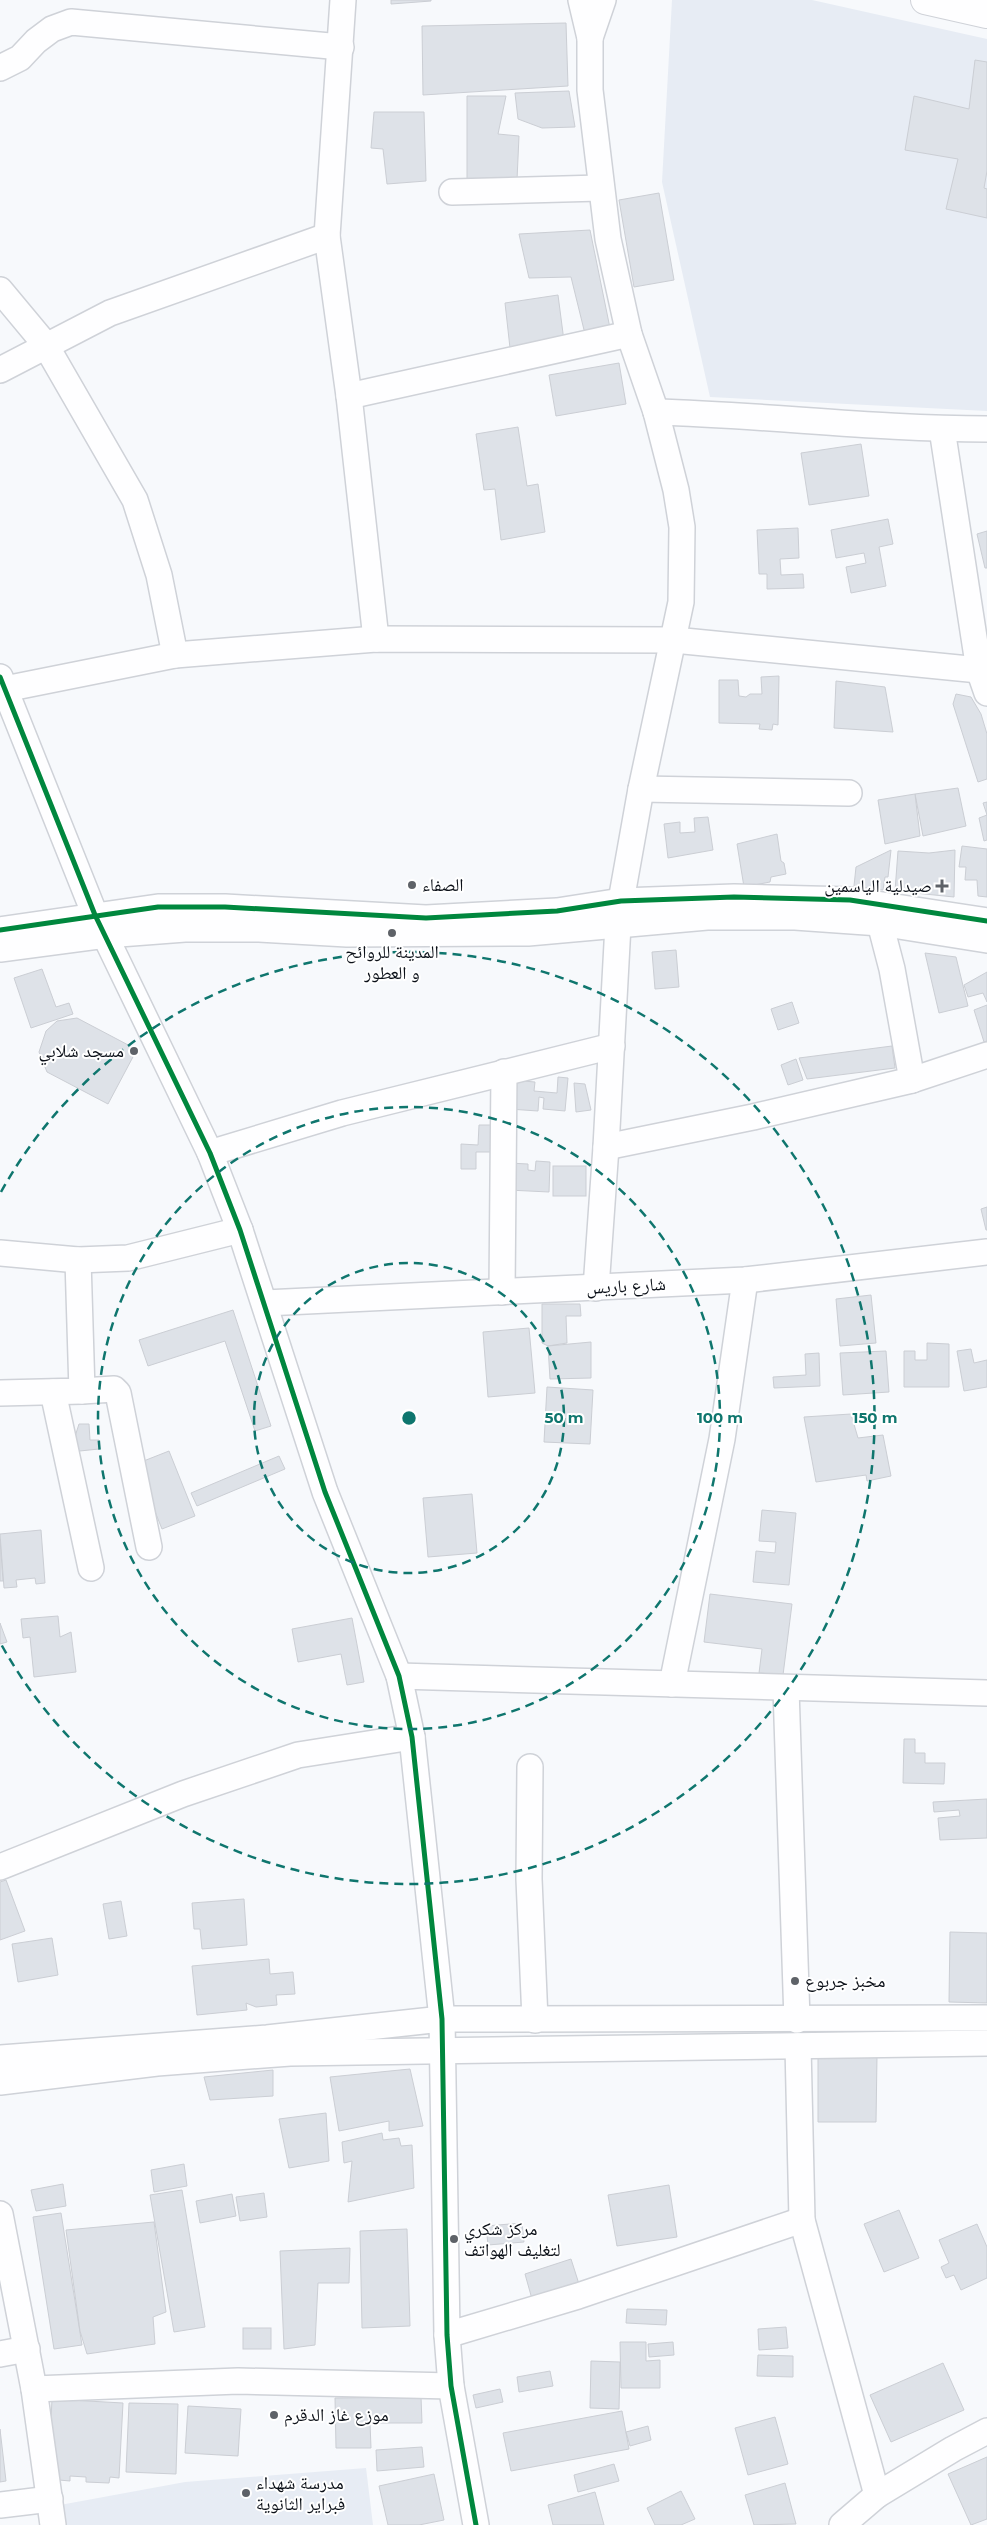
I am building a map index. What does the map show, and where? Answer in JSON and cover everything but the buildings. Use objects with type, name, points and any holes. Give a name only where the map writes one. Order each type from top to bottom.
[{"type":"main road","points":[[925,0],[987,14]]},
{"type":"street","points":[[343,0],[327,236],[349,396],[376,639]]},
{"type":"street","points":[[581,0],[590,38],[590,90],[600,188],[608,239],[629,334],[656,412],[676,490],[682,527],[681,602],[641,789],[620,913],[596,1288]]},
{"type":"street","points":[[590,38],[603,0]]},
{"type":"street","points":[[0,68],[20,58],[36,41],[52,29],[71,22],[341,47]]},
{"type":"street","points":[[452,192],[600,188]]},
{"type":"street","points":[[0,370],[45,344],[110,313],[327,236]]},
{"type":"street","points":[[0,290],[45,344],[135,500],[159,575],[175,655]]},
{"type":"street","points":[[349,396],[629,334]]},
{"type":"street","points":[[656,412],[724,414],[942,429],[987,429]]},
{"type":"street","points":[[942,429],[987,693]]},
{"type":"street","points":[[476,2525],[451,2386],[447,2335],[442,2019],[412,1737],[399,1676],[324,1492],[240,1230],[210,1153],[101,925],[3,683],[175,655],[376,639],[674,640],[983,669]]},
{"type":"street","points":[[641,789],[849,793]]},
{"type":"street","points":[[620,913],[734,897],[850,900],[987,921]]},
{"type":"street","points":[[0,949],[101,925],[158,907],[225,907],[426,918],[556,911],[707,917],[795,917],[880,923],[987,940]]},
{"type":"street","points":[[880,923],[892,969],[912,1080]]},
{"type":"street","points":[[0,930],[101,925]]},
{"type":"street","points":[[210,1153],[342,1112],[612,1046]]},
{"type":"street","points":[[606,1147],[753,1118],[912,1080],[987,1055]]},
{"type":"street","points":[[502,1292],[504,1072]]},
{"type":"street","points":[[0,1252],[78,1260],[128,1258],[240,1230]]},
{"type":"street","name":"شارع باريس","points":[[264,1303],[745,1280],[987,1252]]},
{"type":"street","points":[[78,1260],[82,1391]]},
{"type":"street","points":[[672,1684],[722,1439],[745,1280]]},
{"type":"street","points":[[0,1393],[114,1389],[118,1393],[149,1547]]},
{"type":"street","points":[[53,1392],[91,1568]]},
{"type":"street","points":[[399,1676],[987,1693]]},
{"type":"street","points":[[786,1688],[797,2020]]},
{"type":"street","points":[[0,1866],[183,1794],[298,1755],[412,1737]]},
{"type":"street","points":[[530,1767],[529,1879],[535,2020]]},
{"type":"street","points":[[0,2058],[267,2038],[442,2019],[797,2020],[987,2018]]},
{"type":"street","points":[[0,2082],[157,2063],[290,2053],[987,2043]]},
{"type":"street","points":[[798,2046],[802,2220],[877,2495]]},
{"type":"street","points":[[0,2214],[34,2389],[53,2525]]},
{"type":"street","points":[[447,2335],[578,2296],[802,2220]]},
{"type":"street","points":[[0,2354],[27,2348]]},
{"type":"street","points":[[34,2389],[238,2381],[451,2386]]},
{"type":"street","points":[[842,2525],[877,2495],[953,2448],[987,2431]]},
{"type":"street","points":[[0,2505],[50,2499]]},
{"type":"shaded area","points":[[672,0],[812,0],[987,39],[987,411],[710,397],[662,182]]},
{"type":"shaded area","name":"مدرسة شهداء فبراير الثانوية","points":[[366,2468],[373,2525],[63,2525],[60,2505],[185,2482]]},
{"type":"cycle path","points":[[0,677],[95,915],[210,1153],[240,1230],[325,1492],[399,1676],[412,1737],[442,2019],[447,2335],[451,2386],[476,2525]]},
{"type":"cycle path","points":[[0,930],[158,907],[225,907],[426,918],[557,911],[621,901],[734,897],[850,900],[987,921]]},
{"type":"place","name":"الصفاء","points":[[412,885]]},
{"type":"place","name":"صيدلية الياسمين","points":[[942,886]]},
{"type":"place","name":"المدينة للروائح و العطور","points":[[392,933]]},
{"type":"place","name":"مسجد شلابي","points":[[134,1051]]},
{"type":"place","name":"مخبز جربوع","points":[[795,1981]]},
{"type":"place","name":"مركز شكري لتغليف الهواتف","points":[[454,2239]]},
{"type":"place","name":"موزع غاز الدقرم","points":[[274,2415]]},
{"type":"place","name":"مدرسة شهداء فبراير الثانوية","points":[[246,2493]]}]
